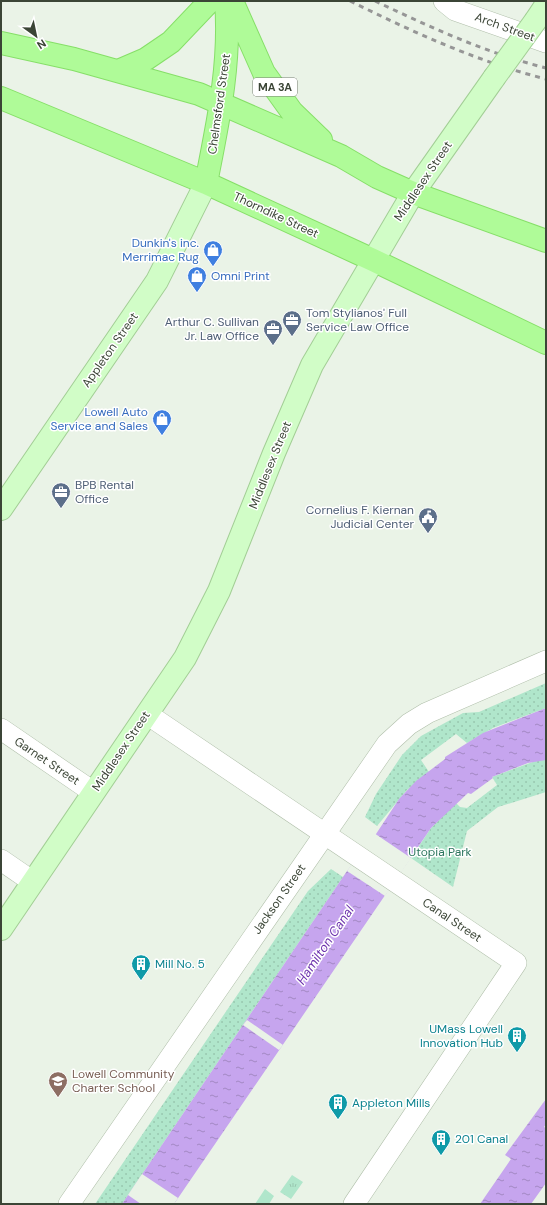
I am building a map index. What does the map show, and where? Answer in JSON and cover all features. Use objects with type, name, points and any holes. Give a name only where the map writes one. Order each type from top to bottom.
[{"type":"main road","points":[[118,71],[146,59],[171,42],[210,1]]},
{"type":"main road","name":"Chelmsford Street","points":[[206,183],[221,103],[227,48],[228,24],[226,1]]},
{"type":"main road","name":"MA 3A","points":[[232,1],[264,74],[292,112],[303,124],[341,156]]},
{"type":"main road","name":"Middlesex Street","points":[[1,929],[185,658],[206,618],[230,565],[274,453],[312,365],[413,193],[541,12]]},
{"type":"main road","points":[[1,43],[74,59],[199,94],[341,156],[378,177],[413,193],[546,241]]},
{"type":"main road","name":"Thorndike Street","points":[[1,98],[206,183],[373,260],[546,343]]},
{"type":"main road","name":"Appleton Street","points":[[4,498],[154,286],[206,183]]},
{"type":"street","name":"Arch Street","points":[[444,1],[455,10],[546,42]]},
{"type":"street","name":"Jackson Street","points":[[69,1204],[380,753],[394,736],[405,727],[436,708],[546,661]]},
{"type":"street","name":"Canal Street","points":[[147,714],[516,963],[354,1204]]},
{"type":"street","name":"Garnet Street","points":[[1,729],[93,792]]},
{"type":"street","points":[[1,860],[32,882]]},
{"type":"green space","points":[[546,683],[546,708],[493,728],[467,743],[456,734],[421,760],[429,772],[407,790],[377,826],[365,817],[376,794],[402,755],[421,736],[463,713],[479,712]]},
{"type":"green space","name":"Utopia Park","points":[[538,760],[546,760],[546,792],[498,807],[467,831],[453,887],[411,858],[431,828],[456,803],[460,807],[467,808],[497,785],[492,777]]},
{"type":"green space","points":[[331,869],[343,877],[122,1204],[95,1204],[308,891]]},
{"type":"green space","points":[[292,1175],[303,1182],[291,1199],[280,1192]]},
{"type":"green space","points":[[265,1189],[274,1196],[269,1204],[255,1204]]},
{"type":"water","name":"Hamilton Canal","points":[[546,708],[546,760],[528,763],[492,777],[493,778],[471,794],[468,793],[431,828],[174,1204],[122,1204],[347,871],[376,834],[399,799],[416,781],[445,759],[445,757],[483,733]]},
{"type":"water","points":[[546,1099],[546,1124],[544,1127],[546,1128],[546,1183],[531,1204],[480,1204],[511,1159],[505,1155]]},
{"type":"pier","points":[[374,833],[411,858],[385,896],[347,871]]},
{"type":"pier","points":[[247,1020],[283,1045],[279,1050],[243,1025]]},
{"type":"pier","points":[[142,1174],[178,1198],[174,1204],[141,1204],[128,1195]]},
{"type":"railway","points":[[350,1],[398,24],[471,55],[546,79]]},
{"type":"railway","points":[[375,1],[437,30],[480,47],[546,68]]},
{"type":"place","name":"Dunkin's inc. Merrimac Rug","points":[[213,267]]},
{"type":"place","name":"Omni Print","points":[[197,293]]},
{"type":"place","name":"Tom Stylianos' Full Service Law Office","points":[[292,337]]},
{"type":"place","name":"Arthur C. Sullivan Jr. Law Office","points":[[273,346]]},
{"type":"place","name":"Lowell Auto Service and Sales","points":[[162,436]]},
{"type":"place","name":"BPB Rental Office","points":[[61,509]]},
{"type":"place","name":"Cornelius F. Kiernan Judicial Center","points":[[428,534]]},
{"type":"place","name":"Mill No. 5","points":[[141,981]]},
{"type":"place","name":"UMass Lowell Innovation Hub","points":[[517,1053]]},
{"type":"place","name":"Lowell Community Charter School","points":[[58,1098]]},
{"type":"place","name":"Appleton Mills","points":[[338,1120]]},
{"type":"place","name":"201 Canal","points":[[441,1156]]}]
